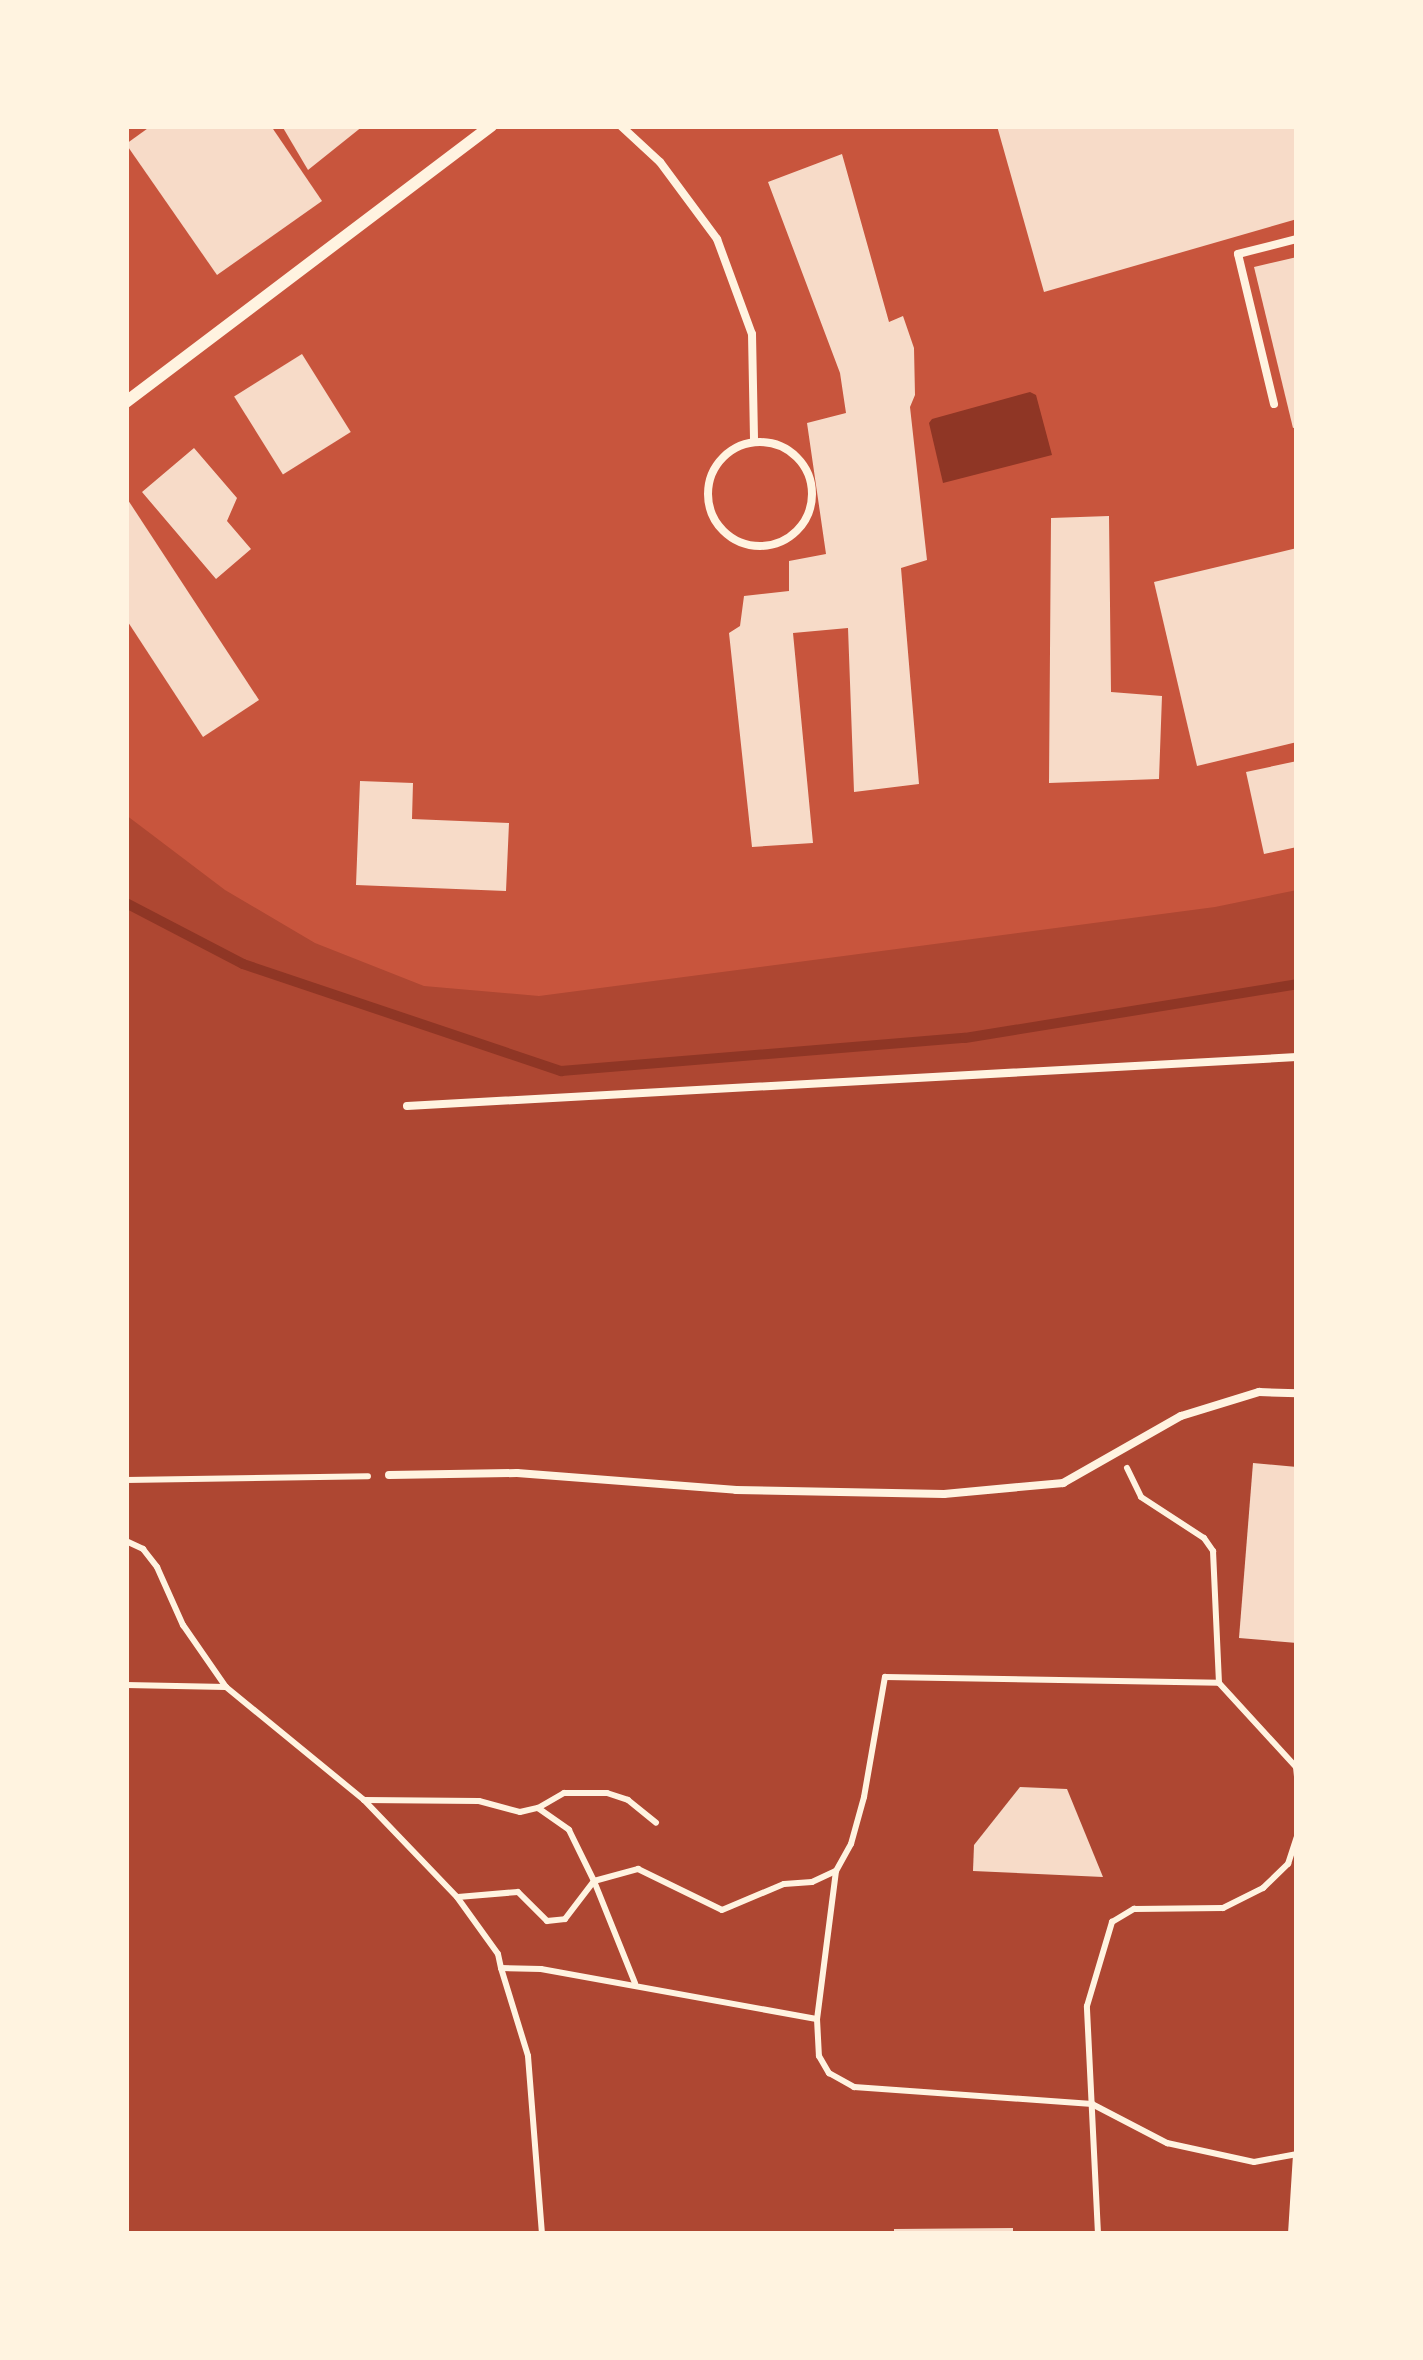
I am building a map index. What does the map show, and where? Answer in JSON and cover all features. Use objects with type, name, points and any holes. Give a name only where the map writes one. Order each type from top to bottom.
[{"type":"street","points":[[126,402],[491,126]]},
{"type":"lane","points":[[621,126],[660,162],[716,239],[752,334],[754,441]]},
{"type":"lane","points":[[1274,404],[1238,254],[1297,239]]},
{"type":"lane","points":[[754,441],[785,448],[802,463],[812,498],[794,534],[755,547],[720,529],[707,490],[722,457],[754,441]]},
{"type":"lane","points":[[407,1106],[1297,1057]]},
{"type":"lane","points":[[389,1475],[517,1473],[736,1490],[944,1494],[1063,1483],[1181,1416],[1259,1392],[1297,1393]]},
{"type":"path","points":[[1120,1454],[1141,1497],[1204,1538],[1213,1551],[1219,1683],[1296,1767],[1297,1777]]},
{"type":"path","points":[[126,1480],[389,1475]]},
{"type":"path","points":[[126,1541],[142,1549],[157,1567],[183,1625],[226,1687],[364,1800],[457,1897],[499,1954],[528,2056],[542,2234]]},
{"type":"path","points":[[1219,1683],[885,1677],[864,1797],[851,1844],[836,1871],[818,2019],[819,2056],[829,2073],[854,2087],[1092,2104],[1167,2143],[1255,2162],[1296,2154],[1291,2234]]},
{"type":"path","points":[[126,1685],[226,1687]]},
{"type":"path","points":[[364,1800],[449,1805],[479,1801],[520,1812],[564,1793],[607,1793],[628,1800],[656,1823]]},
{"type":"path","points":[[538,1808],[569,1830],[636,1986]]},
{"type":"path","points":[[1098,2234],[1087,2006],[1112,1922],[1134,1910],[1223,1908],[1264,1888],[1288,1864],[1297,1838]]},
{"type":"path","points":[[457,1897],[518,1892],[547,1921],[565,1919],[594,1881],[638,1868],[722,1910],[784,1884],[812,1882],[836,1871]]},
{"type":"path","points":[[501,1968],[541,1969],[818,2019]]},
{"type":"shaded area","points":[[1030,392],[1036,395],[1052,455],[943,483],[929,423],[932,419]]},
{"type":"shaded area","points":[[126,815],[225,890],[315,943],[424,986],[539,996],[1215,907],[1297,890],[1297,2234],[126,2234]]},
{"type":"building","points":[[151,126],[271,126],[322,201],[217,275],[126,144]]},
{"type":"building","points":[[282,126],[363,126],[308,170]]},
{"type":"building","points":[[997,126],[1297,126],[1297,219],[1044,292]]},
{"type":"building","points":[[842,154],[889,322],[903,316],[914,348],[915,395],[910,407],[927,560],[901,568],[919,784],[854,792],[848,628],[793,633],[813,843],[752,847],[729,633],[740,626],[744,596],[789,591],[789,561],[826,554],[807,423],[846,413],[840,373],[768,182]]},
{"type":"building","points":[[1297,257],[1297,427],[1293,428],[1254,267]]},
{"type":"building","points":[[302,354],[351,432],[283,474],[234,396]]},
{"type":"building","points":[[194,448],[237,498],[227,521],[251,549],[216,579],[142,492]]},
{"type":"building","points":[[126,497],[259,700],[203,737],[126,619]]},
{"type":"building","points":[[1109,516],[1111,692],[1162,696],[1159,779],[1049,783],[1051,518]]},
{"type":"building","points":[[1297,548],[1297,742],[1197,766],[1154,582]]},
{"type":"building","points":[[1297,761],[1297,847],[1264,854],[1246,772]]},
{"type":"building","points":[[360,781],[413,783],[412,819],[509,823],[506,891],[356,885]]},
{"type":"building","points":[[1253,1463],[1297,1467],[1297,1643],[1239,1638]]},
{"type":"building","points":[[1020,1787],[1067,1789],[1103,1877],[973,1871],[974,1845]]},
{"type":"building","points":[[1013,2228],[1013,2234],[894,2234],[894,2229]]},
{"type":"waterway","points":[[126,903],[243,964],[561,1071],[965,1038],[1297,984]]}]
